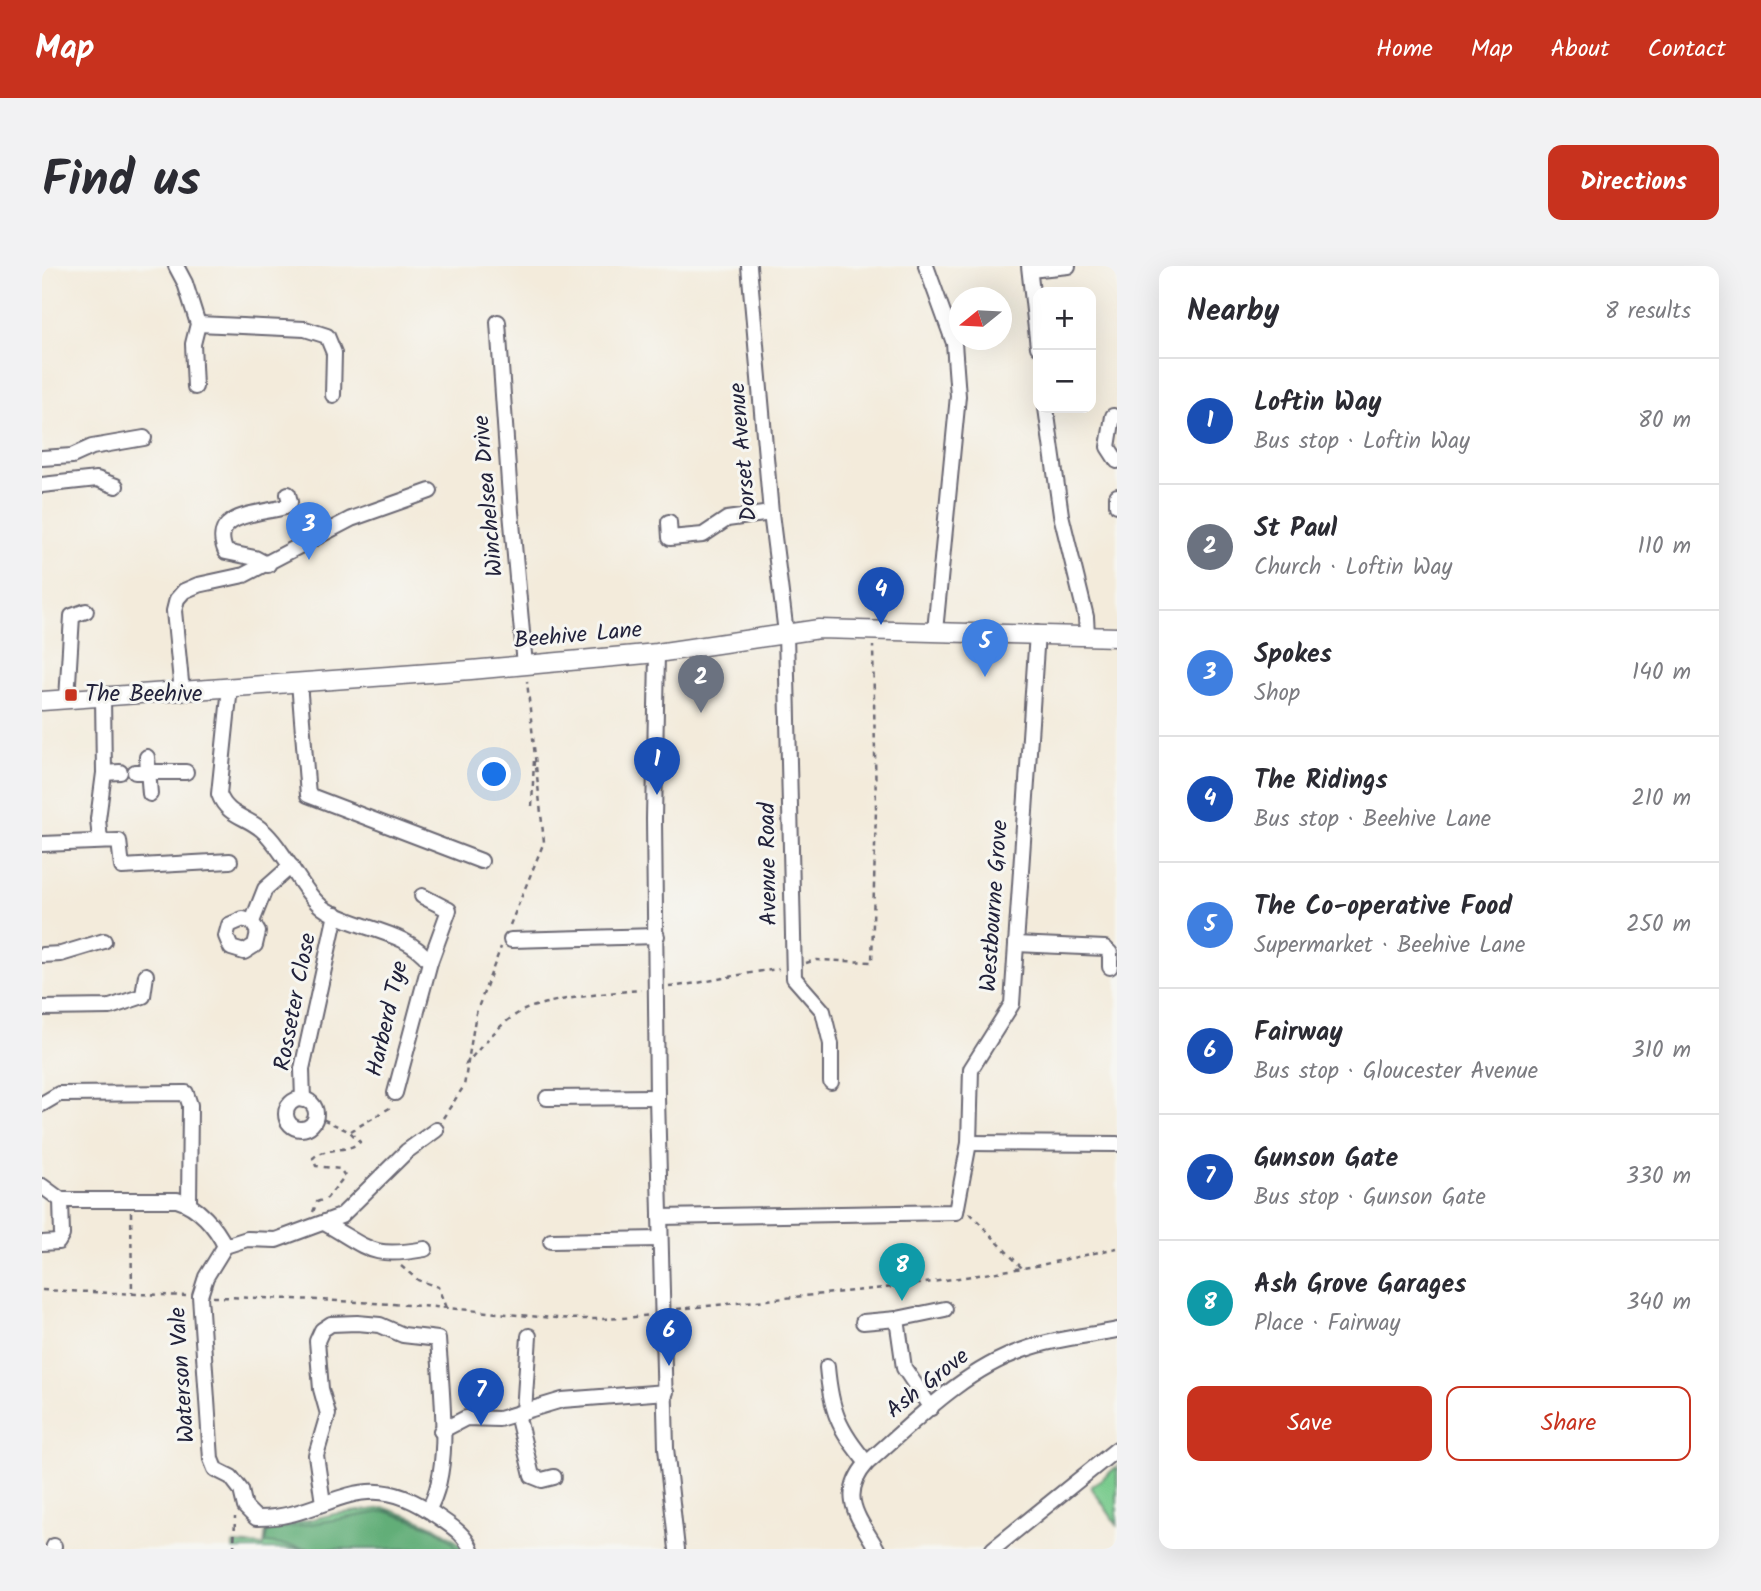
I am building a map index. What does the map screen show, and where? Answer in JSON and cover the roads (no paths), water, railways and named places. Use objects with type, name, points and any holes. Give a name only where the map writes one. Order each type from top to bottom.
[{"type":"main road","name":"Beehive Lane","points":[[42,701],[657,653],[819,629],[1117,637]]},
{"type":"street","points":[[176,266],[198,324],[193,344],[195,387]]},
{"type":"street","name":"Dorset Avenue","points":[[749,266],[771,513],[786,633]]},
{"type":"street","points":[[926,266],[954,343],[958,396],[935,631]]},
{"type":"street","points":[[1033,298],[1030,268],[1068,266]]},
{"type":"street","name":"Winchelsea Drive","points":[[498,322],[525,665]]},
{"type":"street","points":[[198,324],[305,329],[327,336],[334,352],[333,395]]},
{"type":"street","points":[[1047,413],[1061,515],[1086,617],[1087,635]]},
{"type":"street","points":[[1113,416],[1108,446],[1117,461]]},
{"type":"street","points":[[42,458],[72,456],[92,447],[144,438]]},
{"type":"street","points":[[42,485],[97,479],[116,486]]},
{"type":"street","points":[[181,692],[174,611],[177,599],[198,585],[244,575],[268,565],[351,519],[430,491]]},
{"type":"street","points":[[268,565],[255,558],[226,552],[223,527],[234,518],[285,507],[290,502],[288,494]]},
{"type":"street","points":[[669,522],[670,538],[703,535],[727,519],[771,513]]},
{"type":"street","points":[[67,699],[72,616],[86,611]]},
{"type":"street","name":"Avenue Road","points":[[786,633],[794,978],[823,1011],[831,1044],[831,1083]]},
{"type":"street","name":"Westbourne Grove","points":[[660,1217],[956,1212],[969,1143],[971,1069],[1012,1004],[1037,633]]},
{"type":"street","points":[[657,653],[654,819],[660,1239],[670,1504],[677,1549]]},
{"type":"street","points":[[299,682],[308,794],[481,861]]},
{"type":"street","name":"Harberd Tye","points":[[230,687],[219,793],[229,812],[263,830],[324,909],[419,947],[429,962],[395,1093]]},
{"type":"street","points":[[100,841],[98,819],[104,773],[103,697]]},
{"type":"street","points":[[147,757],[141,772],[150,794]]},
{"type":"street","points":[[104,773],[120,772]]},
{"type":"street","points":[[141,772],[186,772]]},
{"type":"street","points":[[42,844],[119,841],[122,867],[230,861]]},
{"type":"street","points":[[252,922],[265,889],[290,866]]},
{"type":"street","points":[[422,896],[449,910],[429,962]]},
{"type":"street","name":"Rosseter Close","points":[[303,1100],[302,1069],[336,914]]},
{"type":"street","points":[[508,935],[657,936]]},
{"type":"street","points":[[42,955],[61,954],[104,941]]},
{"type":"street","points":[[1016,944],[1105,948],[1110,953],[1110,967]]},
{"type":"street","points":[[42,1008],[110,1007],[143,996],[146,975]]},
{"type":"street","points":[[42,1104],[59,1094],[186,1093],[190,1105],[189,1203]]},
{"type":"street","points":[[547,1098],[657,1097]]},
{"type":"street","name":"Rosseter Close","points":[[303,1100],[313,1105],[316,1116],[305,1129],[289,1123],[288,1107],[303,1100]]},
{"type":"street","points":[[42,1186],[61,1200],[177,1200],[189,1203],[219,1234],[225,1246],[247,1239],[276,1240],[341,1216],[407,1151],[436,1129]]},
{"type":"street","points":[[969,1143],[1117,1144]]},
{"type":"street","points":[[42,1243],[58,1242],[62,1235],[61,1200]]},
{"type":"street","points":[[324,1203],[324,1223]]},
{"type":"street","points":[[324,1223],[374,1253],[395,1255],[425,1249]]},
{"type":"street","points":[[551,1241],[660,1239]]},
{"type":"street","name":"Waterson Vale","points":[[225,1246],[210,1268],[200,1296],[211,1458],[215,1469],[231,1477],[241,1490],[245,1507],[256,1518],[272,1518],[362,1492],[387,1491],[428,1510],[466,1537],[471,1549]]},
{"type":"street","points":[[863,1322],[897,1319],[945,1309]]},
{"type":"street","points":[[897,1319],[904,1368],[931,1408]]},
{"type":"street","points":[[323,1503],[316,1455],[328,1415],[321,1389],[317,1341],[322,1330],[331,1324],[358,1323],[380,1325],[403,1335],[438,1339],[443,1473],[436,1496],[428,1510]]},
{"type":"street","name":"Ash Grove","points":[[877,1549],[853,1506],[851,1495],[858,1474],[867,1463],[975,1374],[1023,1350],[1117,1330]]},
{"type":"street","points":[[529,1336],[521,1413],[532,1476],[542,1480],[554,1477]]},
{"type":"street","points":[[827,1367],[835,1417],[845,1436],[867,1463]]},
{"type":"street","points":[[441,1431],[466,1418],[499,1419],[562,1400],[666,1392]]},
{"type":"street","points":[[442,1398],[466,1418]]},
{"type":"street","points":[[993,1549],[1117,1449]]},
{"type":"place","name":"Spokes","points":[[309,560]]},
{"type":"place","name":"The Ridings","points":[[881,625]]},
{"type":"place","name":"The Co-operative Food","points":[[985,677]]},
{"type":"place","name":"The Beehive","points":[[71,695]]},
{"type":"place","name":"St Paul","points":[[701,713]]},
{"type":"place","name":"Loftin Way","points":[[657,795]]},
{"type":"place","name":"Ash Grove Garages","points":[[902,1301]]},
{"type":"place","name":"Fairway","points":[[669,1366]]},
{"type":"place","name":"Gunson Gate","points":[[481,1426]]}]
